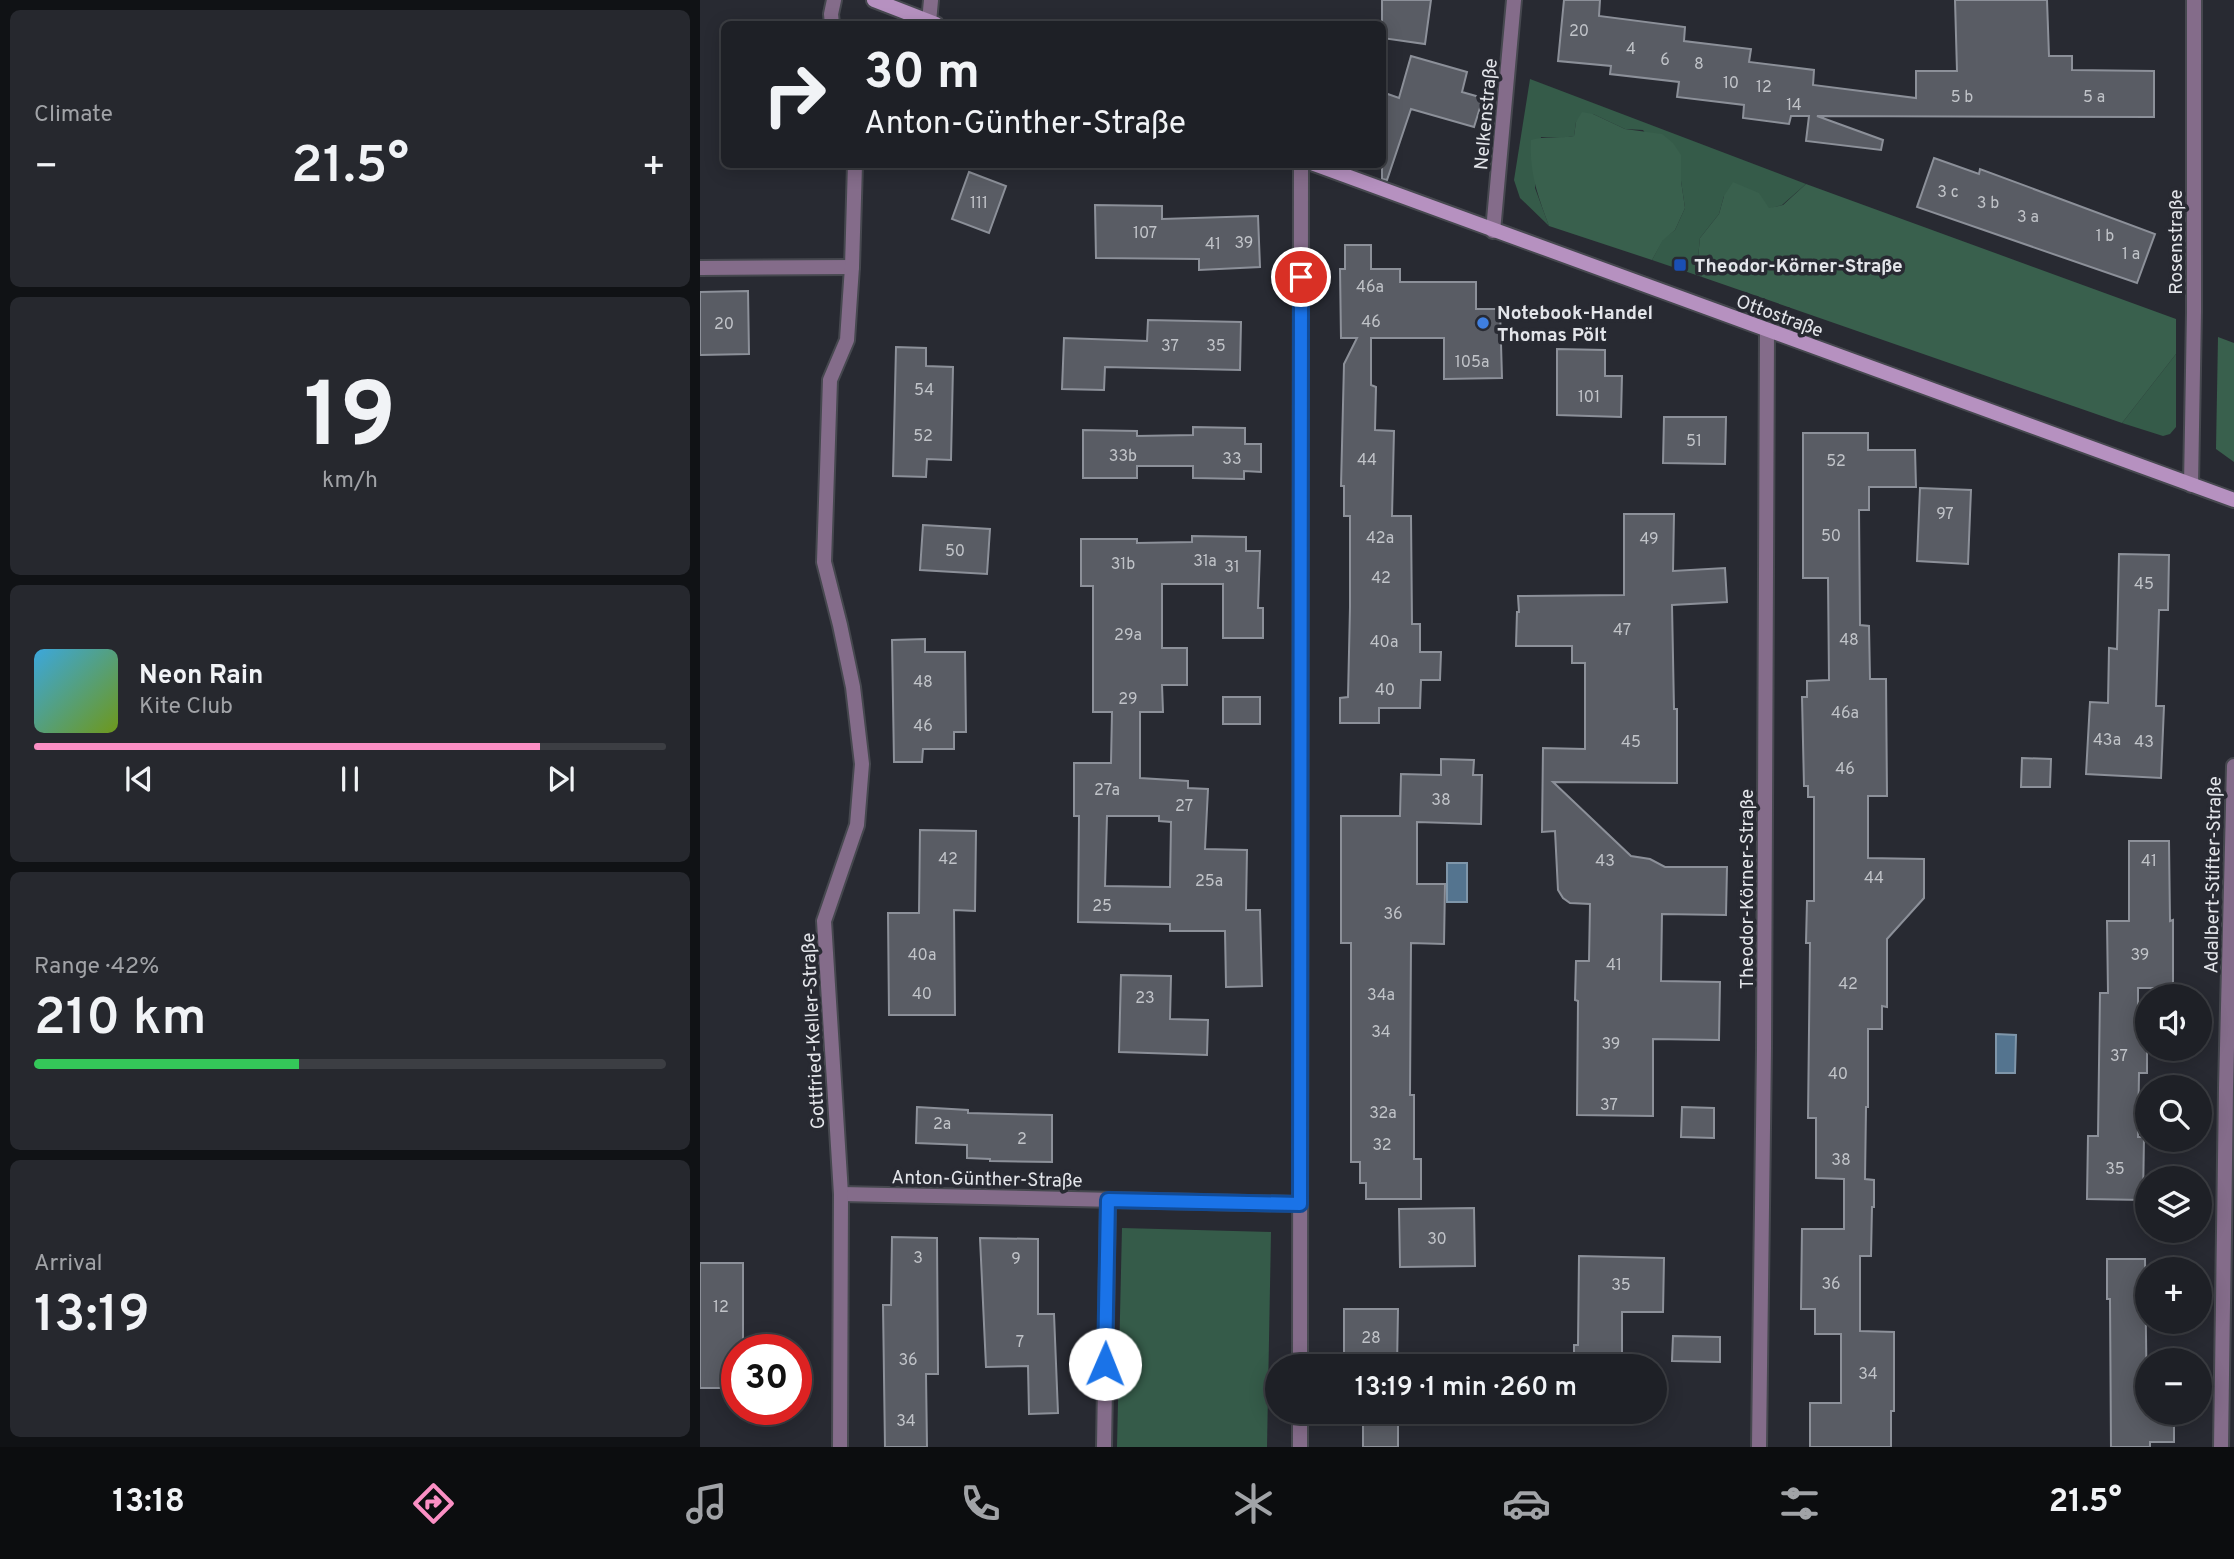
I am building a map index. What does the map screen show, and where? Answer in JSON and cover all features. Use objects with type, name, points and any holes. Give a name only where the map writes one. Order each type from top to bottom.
[{"type":"street","points":[[832,21],[834,0]]},
{"type":"street","points":[[874,0],[927,21]]},
{"type":"street","points":[[931,0],[932,21]]},
{"type":"street","name":"Nelkenstraße","points":[[1493,231],[1514,0]]},
{"type":"street","name":"Rosenstraße","points":[[2191,485],[2194,0]]},
{"type":"street","name":"Gottfried-Keller-Straße","points":[[840,1447],[841,1194],[824,921],[857,825],[862,764],[853,687],[824,562],[830,380],[847,340],[855,168]]},
{"type":"street","points":[[1300,1354],[1301,168]]},
{"type":"street","name":"Ottostraße","points":[[1325,168],[2234,500]]},
{"type":"street","points":[[700,268],[852,267]]},
{"type":"street","name":"Theodor-Körner-Straße","points":[[1759,1447],[1764,1049],[1767,331]]},
{"type":"street","name":"Adalbert-Stifter-Straße","points":[[2221,1447],[2230,1091],[2234,766]]},
{"type":"street","name":"Anton-Günther-Straße","points":[[841,1194],[1300,1204]]},
{"type":"street","points":[[1104,1447],[1108,1200]]},
{"type":"street","points":[[1300,1424],[1300,1447]]},
{"type":"green space","points":[[1530,79],[1806,184],[1782,205],[1769,209],[1724,196],[1719,214],[1700,238],[1698,258],[1702,277],[1652,260],[1663,239],[1675,230],[1685,208],[1681,181],[1643,130],[1625,129],[1593,114],[1576,122],[1574,136],[1541,137],[1535,188],[1549,226],[1520,198],[1514,180]]},
{"type":"green space","points":[[1582,112],[1593,114],[1625,129],[1662,134],[1673,143],[1681,155],[1685,208],[1675,230],[1663,240],[1652,260],[1549,226],[1533,174],[1531,140],[1574,136],[1576,122]]},
{"type":"green space","points":[[1733,182],[1759,193],[1769,208],[1783,205],[1806,184],[2176,319],[2176,354],[2122,423],[1702,277],[1698,258],[1700,238],[1719,214],[1724,196]]},
{"type":"green space","points":[[2218,337],[2234,343],[2234,462],[2216,449]]},
{"type":"green space","points":[[2176,354],[2176,427],[2170,434],[2163,436],[2122,423]]},
{"type":"green space","points":[[1122,1228],[1271,1232],[1269,1354],[1265,1354],[1267,1447],[1117,1447]]},
{"type":"water","points":[[1447,863],[1467,863],[1467,902],[1447,902]]},
{"type":"water","points":[[1996,1034],[2016,1035],[2015,1073],[1996,1073]]},
{"type":"building","points":[[1382,0],[1431,0],[1425,44],[1386,39],[1386,21],[1382,21]]},
{"type":"building","points":[[1564,0],[1600,0],[1599,16],[1685,27],[1684,41],[1751,49],[1749,62],[1814,70],[1813,85],[1916,98],[1916,71],[1957,71],[1955,0],[2047,0],[2049,56],[2072,56],[2072,70],[2154,71],[2154,117],[1817,116],[1883,140],[1881,150],[1806,141],[1809,116],[1791,116],[1789,124],[1743,118],[1744,105],[1677,97],[1679,82],[1610,74],[1611,66],[1558,61]]},
{"type":"building","points":[[1411,56],[1467,72],[1462,92],[1483,98],[1474,127],[1411,109],[1387,180],[1382,179],[1382,168],[1386,168],[1386,93],[1399,98]]},
{"type":"building","points":[[1934,158],[1979,174],[1980,169],[2155,234],[2137,283],[1917,207]]},
{"type":"building","points":[[969,172],[1006,186],[989,233],[952,219]]},
{"type":"building","points":[[1095,205],[1162,206],[1162,219],[1258,216],[1260,267],[1199,270],[1199,259],[1096,258]]},
{"type":"building","points":[[1345,245],[1371,245],[1371,269],[1400,269],[1400,282],[1476,282],[1476,309],[1500,309],[1502,378],[1444,379],[1444,338],[1371,338],[1371,385],[1376,387],[1375,430],[1394,431],[1392,516],[1411,516],[1412,624],[1420,624],[1420,652],[1441,652],[1440,680],[1421,680],[1420,708],[1379,708],[1379,723],[1340,723],[1340,698],[1348,697],[1350,607],[1350,516],[1344,516],[1344,486],[1341,486],[1344,364],[1357,338],[1341,338],[1340,269],[1345,269]]},
{"type":"building","points":[[748,291],[749,354],[700,355],[700,292]]},
{"type":"building","points":[[1148,320],[1241,322],[1240,370],[1105,367],[1104,390],[1062,389],[1064,338],[1147,341]]},
{"type":"building","points":[[896,347],[926,348],[926,366],[953,367],[951,460],[927,459],[926,477],[893,476]]},
{"type":"building","points":[[1557,349],[1605,350],[1605,376],[1622,376],[1621,417],[1557,415]]},
{"type":"building","points":[[1664,417],[1726,417],[1725,464],[1663,463]]},
{"type":"building","points":[[1193,427],[1245,428],[1245,444],[1261,444],[1261,472],[1244,471],[1244,479],[1193,478],[1193,466],[1137,466],[1137,478],[1083,478],[1083,430],[1137,431],[1137,436],[1193,435]]},
{"type":"building","points":[[1803,433],[1868,433],[1868,450],[1915,450],[1916,487],[1869,487],[1869,510],[1859,510],[1860,625],[1869,626],[1870,679],[1886,679],[1887,796],[1868,796],[1868,858],[1924,859],[1924,898],[1887,939],[1887,1007],[1882,1006],[1882,1029],[1868,1029],[1865,1179],[1874,1180],[1874,1207],[1871,1256],[1860,1256],[1860,1331],[1894,1332],[1891,1447],[1810,1447],[1810,1403],[1841,1403],[1841,1334],[1815,1334],[1815,1309],[1801,1309],[1802,1229],[1844,1229],[1844,1179],[1816,1178],[1816,1118],[1808,1118],[1810,943],[1806,943],[1807,901],[1814,901],[1814,797],[1808,797],[1808,786],[1804,786],[1802,697],[1807,697],[1807,681],[1829,680],[1828,578],[1803,578]]},
{"type":"building","points":[[1920,488],[1971,490],[1968,564],[1917,561]]},
{"type":"building","points":[[1624,514],[1674,514],[1673,571],[1725,568],[1727,602],[1672,605],[1677,783],[1553,782],[1631,856],[1650,859],[1665,867],[1727,867],[1726,915],[1662,914],[1661,981],[1720,982],[1719,1040],[1653,1039],[1653,1116],[1577,1115],[1576,961],[1589,961],[1590,904],[1570,903],[1558,890],[1555,831],[1542,832],[1543,748],[1585,749],[1585,663],[1572,663],[1572,646],[1516,646],[1518,596],[1624,595]]},
{"type":"building","points":[[923,525],[990,529],[987,574],[920,570]]},
{"type":"building","points":[[1192,536],[1246,537],[1246,551],[1260,551],[1258,608],[1263,608],[1263,638],[1223,638],[1223,584],[1162,584],[1162,648],[1187,648],[1187,685],[1162,685],[1163,712],[1140,712],[1140,778],[1188,781],[1188,788],[1208,789],[1205,849],[1247,850],[1246,910],[1260,910],[1262,986],[1226,987],[1225,931],[1170,931],[1170,924],[1078,922],[1079,816],[1074,816],[1074,763],[1111,763],[1112,712],[1093,712],[1093,586],[1081,586],[1081,539],[1137,539],[1137,543],[1192,542]],"holes":[[[1107,816],[1159,816],[1159,821],[1171,822],[1170,887],[1105,886]]]},
{"type":"building","points":[[2119,554],[2169,555],[2168,610],[2159,610],[2156,706],[2164,706],[2161,778],[2086,774],[2090,702],[2108,703],[2109,648],[2117,649]]},
{"type":"building","points":[[925,639],[925,652],[965,652],[966,732],[954,732],[954,749],[923,749],[922,762],[894,762],[892,640]]},
{"type":"building","points":[[1223,697],[1260,697],[1260,724],[1223,724]]},
{"type":"building","points":[[2022,758],[2051,759],[2050,787],[2021,787]]},
{"type":"building","points":[[1441,759],[1474,760],[1473,775],[1482,775],[1481,824],[1417,822],[1417,884],[1445,884],[1444,944],[1411,943],[1410,1095],[1414,1095],[1414,1159],[1421,1159],[1421,1199],[1366,1199],[1366,1183],[1360,1183],[1360,1162],[1351,1162],[1351,943],[1341,943],[1341,816],[1400,816],[1401,774],[1441,775]]},
{"type":"building","points":[[920,830],[976,831],[975,911],[954,910],[955,1015],[889,1015],[888,913],[919,913]]},
{"type":"building","points":[[2129,841],[2169,841],[2173,984],[2135,984],[2135,1061],[2147,1061],[2147,1073],[2135,1075],[2135,1152],[2144,1152],[2144,1166],[2135,1166],[2135,1200],[2087,1199],[2088,1136],[2098,1136],[2100,993],[2108,993],[2107,921],[2129,921]]},
{"type":"building","points":[[1121,975],[1171,976],[1170,1019],[1208,1020],[1207,1055],[1119,1052]]},
{"type":"building","points":[[917,1107],[968,1110],[968,1113],[1052,1115],[1052,1162],[967,1158],[967,1145],[916,1143]]},
{"type":"building","points":[[1682,1107],[1714,1108],[1714,1138],[1681,1137]]},
{"type":"building","points":[[1474,1208],[1475,1266],[1400,1267],[1399,1209]]},
{"type":"building","points":[[892,1237],[937,1238],[938,1374],[926,1374],[927,1447],[885,1447],[883,1305],[891,1305]]},
{"type":"building","points":[[980,1238],[1038,1239],[1038,1314],[1054,1314],[1058,1413],[1029,1414],[1028,1366],[986,1367]]},
{"type":"building","points":[[1579,1256],[1664,1258],[1663,1312],[1622,1312],[1622,1354],[1574,1354],[1574,1345],[1578,1345]]},
{"type":"building","points":[[2107,1259],[2135,1259],[2135,1334],[2146,1334],[2146,1348],[2135,1348],[2135,1425],[2174,1425],[2174,1442],[2150,1442],[2150,1447],[2111,1447],[2110,1299],[2107,1299]]},
{"type":"building","points":[[700,1263],[743,1263],[743,1334],[721,1334],[721,1388],[700,1388]]},
{"type":"building","points":[[1344,1309],[1398,1309],[1397,1354],[1344,1354]]},
{"type":"building","points":[[1673,1336],[1720,1337],[1720,1362],[1672,1361]]},
{"type":"building","points":[[1363,1424],[1398,1424],[1398,1447],[1363,1447]]},
{"type":"place","name":"Theodor-Körner-Straße","points":[[1680,265]]},
{"type":"place","name":"Notebook-Handel Thomas Pölt","points":[[1483,323]]},
{"type":"route","points":[[1105,1364],[1108,1200],[1300,1204],[1301,277]]}]
